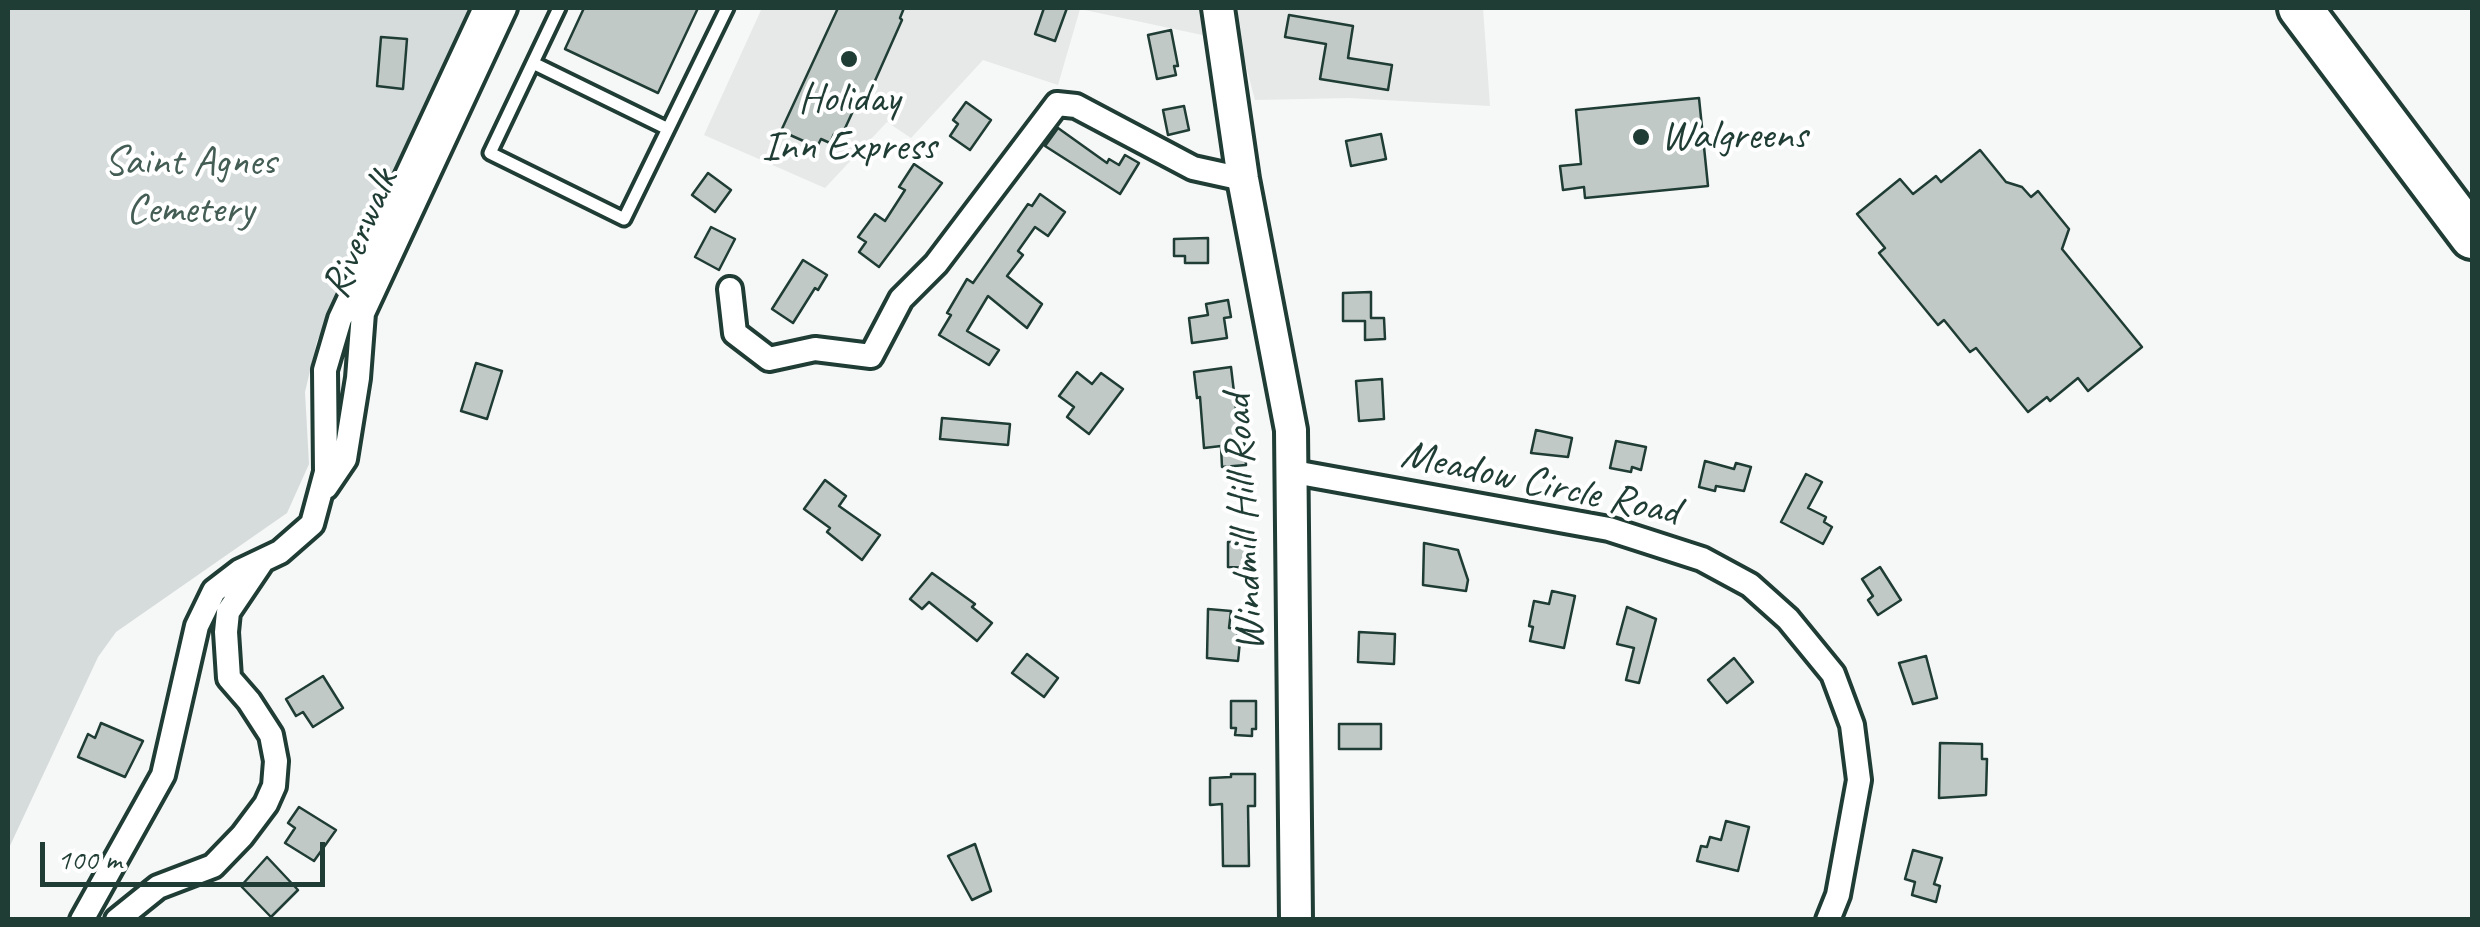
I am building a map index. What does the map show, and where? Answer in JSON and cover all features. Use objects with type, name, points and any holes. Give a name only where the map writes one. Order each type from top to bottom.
[{"type":"highway","points":[[2300,8],[2472,237]]},
{"type":"highway","points":[[2328,8],[2472,202]]},
{"type":"street","name":"Riverwalk","points":[[82,920],[163,775],[197,626],[214,591],[240,571],[280,552],[312,524],[326,472],[325,370],[340,320],[485,8]]},
{"type":"street","name":"Riverwalk","points":[[319,498],[345,458],[358,378],[363,313],[505,8]]},
{"type":"street","name":"Windmill Hill Road","points":[[1218,8],[1242,180],[1291,430],[1296,920]]},
{"type":"street","points":[[730,289],[735,333],[769,359],[815,350],[871,356],[901,299],[936,264],[1057,104],[1076,106],[1193,168],[1242,180]]},
{"type":"street","name":"Meadow Circle Road","points":[[1294,472],[1609,529],[1702,559],[1750,585],[1788,620],[1833,674],[1852,725],[1860,780],[1838,895],[1828,920]]},
{"type":"street","name":"Riverwalk","points":[[116,920],[158,886],[213,866],[242,836],[274,786],[276,761],[271,735],[250,701],[229,678],[226,632],[228,612],[263,560]]},
{"type":"lane","points":[[560,8],[490,154],[624,219],[726,8]]},
{"type":"lane","points":[[533,63],[668,129]]},
{"type":"shaded area","points":[[762,8],[1483,8],[1490,106],[1349,98],[1255,100],[1240,43],[1080,9],[1058,85],[983,60],[911,138],[887,122],[825,188],[704,135]]},
{"type":"green space","name":"Saint Agnes Cemetery","points":[[8,8],[474,8],[317,341],[305,392],[309,464],[287,513],[116,632],[98,657],[8,850]]},
{"type":"building","points":[[584,8],[698,8],[658,93],[565,49]]},
{"type":"building","name":"Holiday Inn Express","points":[[838,8],[904,8],[866,101],[859,98],[841,137],[834,134],[830,143],[821,139],[817,147],[781,131]]},
{"type":"building","points":[[1044,8],[1067,8],[1055,41],[1035,34]]},
{"type":"building","points":[[1289,15],[1353,26],[1348,58],[1392,65],[1388,90],[1320,79],[1326,44],[1285,37]]},
{"type":"building","points":[[1171,30],[1176,75],[1157,79],[1148,35]]},
{"type":"building","points":[[381,37],[407,39],[403,89],[377,86]]},
{"type":"building","name":"Walgreens","points":[[1699,98],[1708,186],[1585,198],[1584,187],[1563,190],[1560,166],[1581,164],[1576,110]]},
{"type":"building","points":[[966,102],[991,120],[970,150],[950,136],[958,124],[953,120]]},
{"type":"building","points":[[1184,106],[1189,130],[1168,135],[1163,110]]},
{"type":"building","points":[[1058,128],[1107,163],[1109,159],[1119,165],[1125,155],[1139,163],[1120,194],[1045,146]]},
{"type":"building","points":[[1381,134],[1386,159],[1351,166],[1346,141]]},
{"type":"building","points":[[1980,150],[2006,182],[2022,187],[2031,197],[2038,191],[2069,229],[2062,249],[2142,347],[2088,391],[2078,378],[2050,401],[2047,397],[2028,412],[1976,348],[1970,352],[1944,320],[1938,325],[1879,253],[1885,248],[1857,214],[1900,179],[1913,194],[1936,176],[1941,182]]},
{"type":"building","points":[[914,164],[942,183],[879,267],[859,252],[866,242],[858,237],[875,214],[885,221],[905,190],[899,187]]},
{"type":"building","points":[[708,173],[731,190],[715,212],[692,195]]},
{"type":"building","points":[[1040,194],[1065,212],[1048,236],[1035,227],[1018,251],[1023,255],[1007,276],[1042,304],[1027,328],[988,296],[967,331],[999,350],[989,365],[939,335],[967,279],[973,283],[1028,204],[1032,206]]},
{"type":"building","points":[[711,227],[735,239],[719,270],[695,257]]},
{"type":"building","points":[[1208,238],[1208,263],[1185,263],[1185,256],[1174,256],[1174,239]]},
{"type":"building","points":[[803,260],[827,275],[793,323],[772,309]]},
{"type":"building","points":[[1371,292],[1371,318],[1384,318],[1385,339],[1365,340],[1365,321],[1343,321],[1343,293]]},
{"type":"building","points":[[1228,300],[1231,317],[1224,318],[1227,338],[1192,343],[1189,318],[1208,315],[1206,304]]},
{"type":"building","points":[[476,363],[502,371],[487,419],[461,411]]},
{"type":"building","points":[[1231,367],[1236,409],[1242,409],[1246,465],[1222,467],[1221,446],[1204,448],[1194,372]]},
{"type":"building","points":[[1077,372],[1092,384],[1101,373],[1123,389],[1089,434],[1067,417],[1074,407],[1059,396]]},
{"type":"building","points":[[1382,379],[1384,419],[1359,421],[1356,381]]},
{"type":"building","points":[[942,418],[1010,424],[1008,445],[940,439]]},
{"type":"building","points":[[1536,430],[1572,438],[1568,457],[1531,453]]},
{"type":"building","points":[[1616,441],[1646,447],[1641,470],[1610,468]]},
{"type":"building","points":[[1705,461],[1734,469],[1736,463],[1751,467],[1744,491],[1699,487]]},
{"type":"building","points":[[1806,474],[1822,482],[1808,508],[1826,517],[1824,522],[1832,527],[1823,544],[1781,522]]},
{"type":"building","points":[[825,480],[846,496],[839,506],[880,535],[862,560],[804,509]]},
{"type":"building","points":[[1237,533],[1254,534],[1253,568],[1228,567],[1228,542],[1237,542]]},
{"type":"building","points":[[1424,543],[1458,550],[1468,580],[1466,591],[1423,585]]},
{"type":"building","points":[[1880,567],[1901,600],[1878,615],[1868,600],[1873,596],[1862,579]]},
{"type":"building","points":[[932,573],[975,604],[972,607],[992,623],[977,641],[929,602],[922,609],[910,599]]},
{"type":"building","points":[[1552,591],[1575,596],[1564,648],[1530,641],[1534,601],[1549,604]]},
{"type":"building","points":[[1627,607],[1656,619],[1639,683],[1626,680],[1634,648],[1617,644]]},
{"type":"building","points":[[1208,609],[1231,611],[1229,628],[1238,629],[1240,641],[1238,661],[1207,658]]},
{"type":"building","points":[[1359,632],[1395,634],[1394,664],[1358,662]]},
{"type":"building","points":[[1027,654],[1058,678],[1044,697],[1012,673]]},
{"type":"building","points":[[1926,656],[1937,698],[1913,704],[1899,663]]},
{"type":"building","points":[[1734,658],[1753,682],[1727,703],[1708,680]]},
{"type":"building","points":[[323,676],[343,708],[313,727],[303,712],[296,716],[286,699]]},
{"type":"building","points":[[1231,701],[1256,701],[1256,729],[1252,729],[1252,736],[1235,735],[1236,728],[1231,728]]},
{"type":"building","points":[[101,723],[143,741],[125,777],[78,757],[88,734],[95,738]]},
{"type":"building","points":[[1339,724],[1381,724],[1381,749],[1339,749]]},
{"type":"building","points":[[1940,743],[1982,744],[1982,759],[1987,759],[1986,795],[1939,798]]},
{"type":"building","points":[[1255,774],[1255,806],[1248,806],[1249,866],[1223,866],[1222,804],[1210,805],[1210,778]]},
{"type":"building","points":[[299,807],[336,830],[314,861],[285,843],[295,828],[288,823]]},
{"type":"building","points":[[1726,821],[1749,827],[1738,871],[1697,861],[1701,846],[1707,847],[1710,837],[1721,840]]},
{"type":"building","points":[[975,844],[991,891],[972,900],[948,856]]},
{"type":"building","points":[[1913,850],[1942,858],[1934,884],[1940,886],[1936,902],[1912,895],[1915,882],[1905,879]]},
{"type":"building","points":[[267,857],[298,890],[271,917],[241,886]]},
{"type":"place","name":"Holiday Inn Express","points":[[849,59]]},
{"type":"place","name":"Walgreens","points":[[1641,137]]}]
